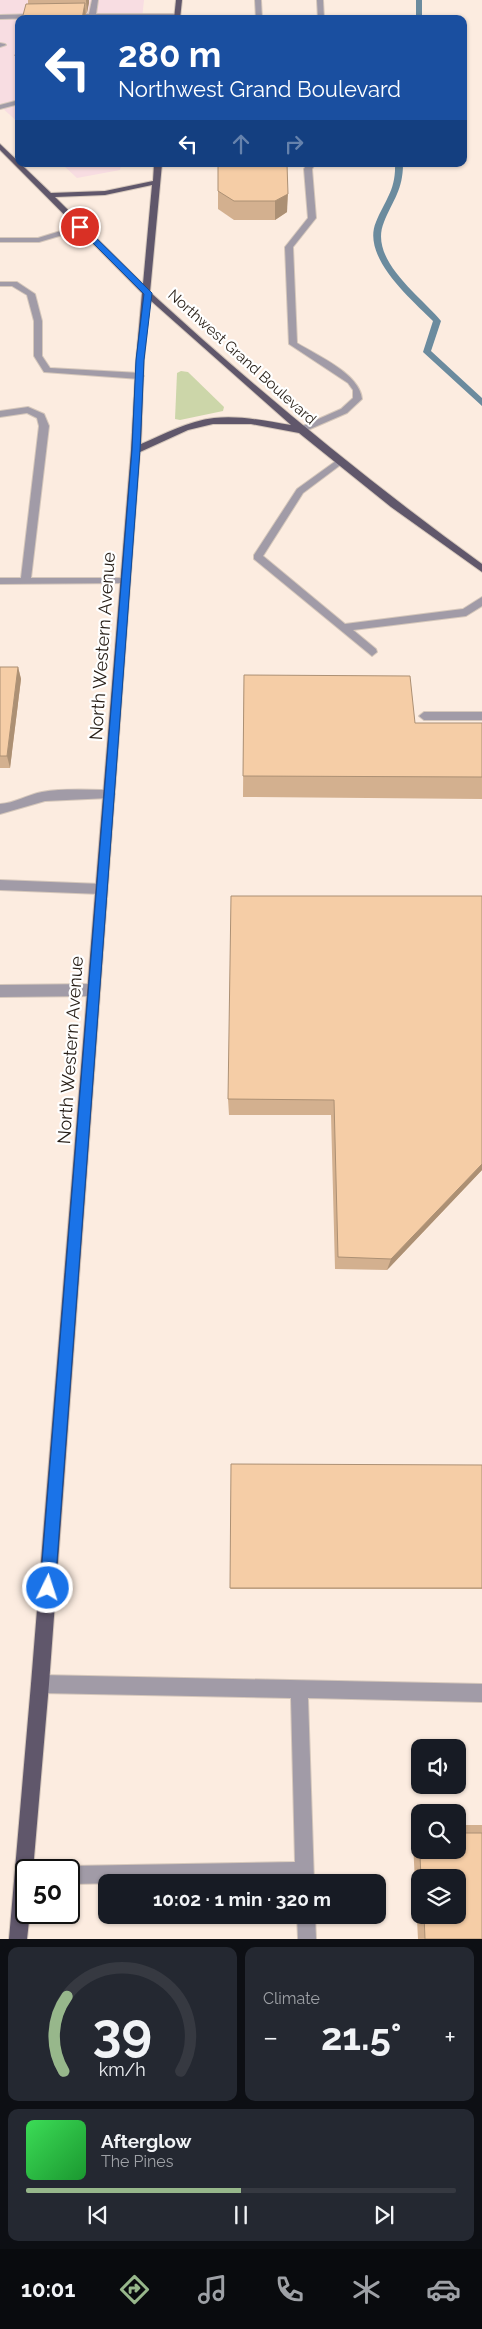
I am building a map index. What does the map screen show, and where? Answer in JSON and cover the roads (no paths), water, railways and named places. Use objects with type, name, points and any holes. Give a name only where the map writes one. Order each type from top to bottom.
[{"type":"main road","points":[[177,15],[179,0]]},
{"type":"main road","name":"Northwest Grand Boulevard","points":[[0,146],[15,161]]},
{"type":"main road","name":"Northwest Grand Boulevard","points":[[21,167],[148,293],[301,430],[433,534],[482,569]]},
{"type":"main road","name":"North Western Avenue","points":[[26,1859],[158,167]]},
{"type":"main road","points":[[50,195],[105,193],[156,182]]},
{"type":"main road","points":[[136,450],[190,427],[212,421],[229,420],[301,430]]},
{"type":"main road","name":"North Western Avenue","points":[[18,1939],[20,1924]]},
{"type":"street","points":[[92,15],[95,0]]},
{"type":"street","points":[[258,0],[259,15]]},
{"type":"street","points":[[320,0],[321,15]]},
{"type":"street","points":[[0,17],[15,17]]},
{"type":"street","points":[[0,107],[15,103]]},
{"type":"street","points":[[301,430],[344,411],[358,399],[357,390],[351,381],[293,344],[289,247],[312,218],[309,167]]},
{"type":"street","points":[[0,240],[39,240],[80,227]]},
{"type":"street","points":[[0,284],[14,284],[31,294],[38,321],[38,356],[47,370],[140,376]]},
{"type":"street","points":[[0,414],[28,410],[41,416],[44,426],[26,580]]},
{"type":"street","points":[[340,461],[300,491],[257,557],[372,652]]},
{"type":"street","points":[[0,580],[125,580]]},
{"type":"street","points":[[343,628],[466,612],[482,601]]},
{"type":"street","points":[[424,716],[482,716]]},
{"type":"street","points":[[0,809],[16,807],[28,800],[47,795],[109,794]]},
{"type":"street","points":[[0,885],[101,889]]},
{"type":"street","points":[[0,991],[94,990]]},
{"type":"street","points":[[40,1684],[482,1693]]},
{"type":"street","points":[[299,1689],[305,1874]]},
{"type":"street","points":[[80,1875],[98,1875]]},
{"type":"street","points":[[306,1924],[307,1939]]},
{"type":"waterway","points":[[419,0],[419,15]]},
{"type":"waterway","points":[[399,167],[396,190],[379,224],[376,236],[379,249],[395,277],[437,321],[427,352],[482,403]]}]
